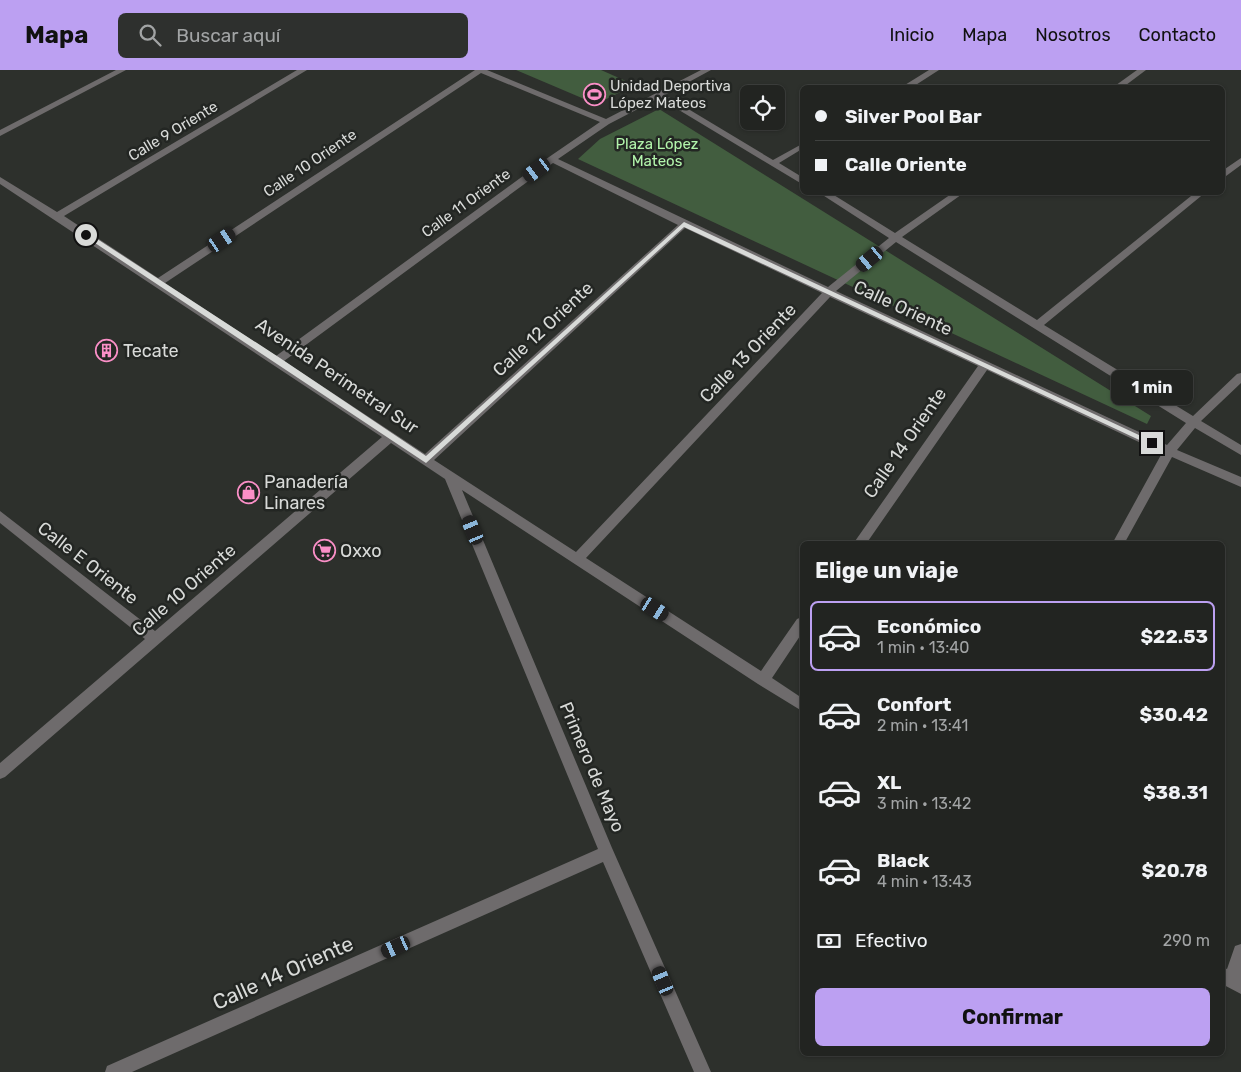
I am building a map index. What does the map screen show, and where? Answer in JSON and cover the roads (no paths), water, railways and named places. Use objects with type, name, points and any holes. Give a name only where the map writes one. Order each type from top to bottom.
[{"type":"street","points":[[0,133],[122,70]]},
{"type":"street","name":"Calle 9 Oriente","points":[[57,216],[303,70]]},
{"type":"street","points":[[480,70],[606,122]]},
{"type":"street","name":"Calle 10 Oriente","points":[[158,283],[480,70]]},
{"type":"street","points":[[909,85],[935,70]]},
{"type":"street","points":[[1120,85],[1142,70]]},
{"type":"street","name":"Calle 11 Oriente","points":[[278,360],[552,159],[606,122],[703,71]]},
{"type":"street","points":[[659,95],[800,180]]},
{"type":"street","points":[[773,163],[800,147]]},
{"type":"street","name":"Calle Oriente","points":[[552,159],[684,224],[1169,451],[1241,482]]},
{"type":"street","points":[[1225,174],[1241,161]]},
{"type":"street","name":"Avenida Perimetral Sur","points":[[0,180],[278,360],[450,476],[800,704]]},
{"type":"street","points":[[827,195],[1194,421],[1241,452]]},
{"type":"street","name":"Calle 13 Oriente","points":[[578,558],[830,291],[896,237],[957,195]]},
{"type":"street","points":[[1036,325],[1198,195]]},
{"type":"street","name":"Calle 12 Oriente","points":[[426,460],[684,224]]},
{"type":"street","name":"Calle 14 Oriente","points":[[861,541],[985,365]]},
{"type":"street","points":[[1120,541],[1169,451],[1194,421],[1241,377]]},
{"type":"street","name":"Calle 10 Oriente","points":[[0,772],[391,436]]},
{"type":"street","name":"Primero de Mayo","points":[[450,476],[607,853],[703,1072]]},
{"type":"street","name":"Calle E Oriente","points":[[0,516],[154,638]]},
{"type":"street","points":[[763,680],[800,626]]},
{"type":"street","name":"Calle 14 Oriente","points":[[113,1072],[607,853]]},
{"type":"street","points":[[1232,980],[1241,952]]},
{"type":"place","name":"Unidad Deportiva López Mateos","points":[[594,95]]},
{"type":"place","name":"Tecate","points":[[107,351]]},
{"type":"place","name":"Panadería Linares","points":[[248,492]]},
{"type":"place","name":"Oxxo","points":[[324,551]]},
{"type":"park label","name":"Plaza López Mateos","points":[[657,152]]}]
